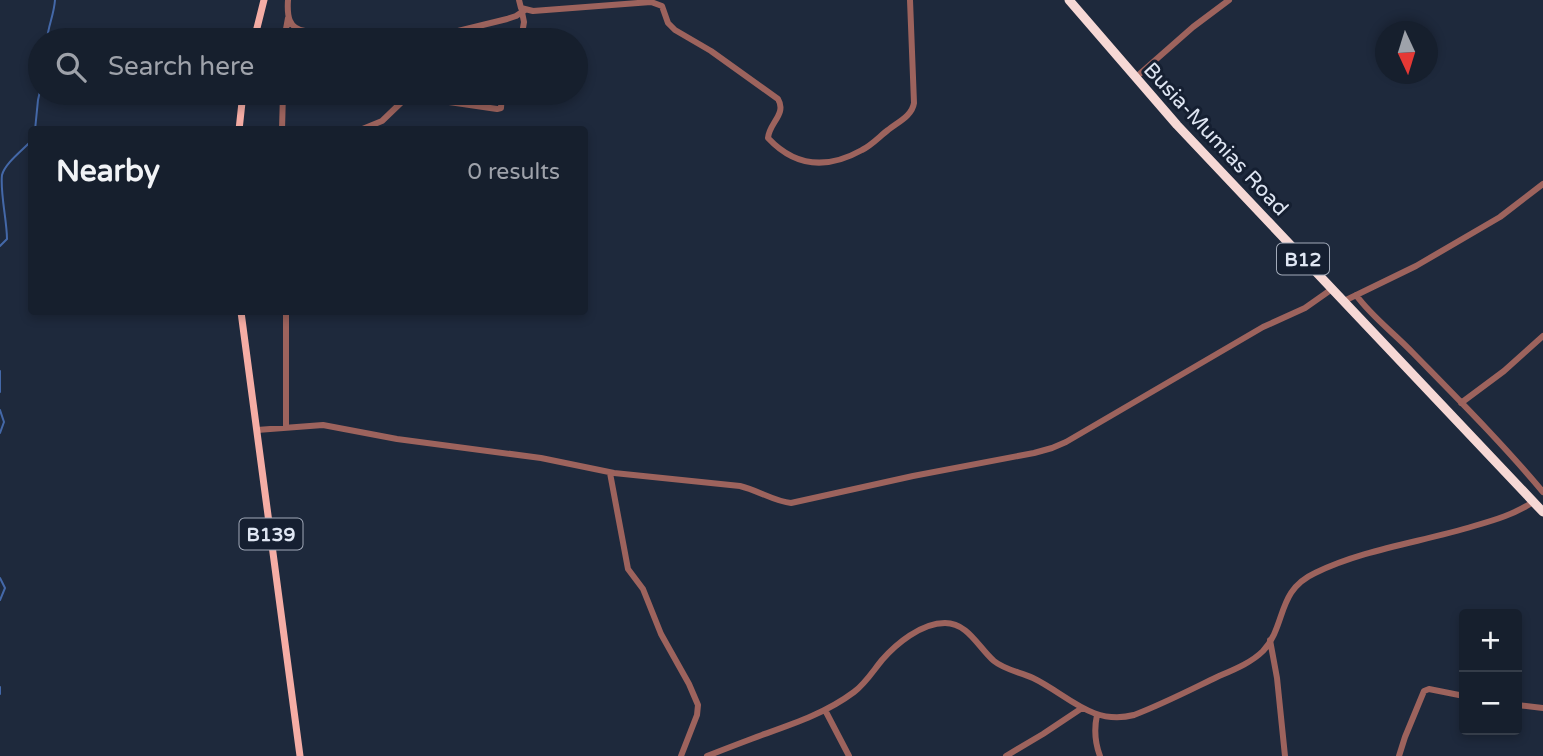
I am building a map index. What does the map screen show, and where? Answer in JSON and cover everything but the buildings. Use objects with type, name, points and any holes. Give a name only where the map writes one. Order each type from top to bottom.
[{"type":"highway","name":"Busia-Mumias Road","points":[[1069,0],[1209,159],[1543,512]]},
{"type":"main road","points":[[257,28],[264,0]]},
{"type":"main road","points":[[239,126],[242,105]]},
{"type":"main road","name":"B139","points":[[241,315],[300,756]]},
{"type":"street","points":[[286,28],[288,0]]},
{"type":"street","points":[[519,0],[523,11],[523,28]]},
{"type":"street","points":[[466,28],[516,16],[523,11],[651,2],[659,4],[663,7],[668,23],[675,30],[711,51],[776,96],[781,103],[781,111],[769,131],[768,138],[795,157],[816,164],[862,150],[913,109],[910,0]]},
{"type":"street","points":[[1135,78],[1193,27],[1229,0]]},
{"type":"street","points":[[288,17],[294,28]]},
{"type":"street","points":[[282,126],[283,105]]},
{"type":"street","points":[[370,126],[382,121],[399,105]]},
{"type":"street","points":[[469,105],[496,109],[501,108],[501,105]]},
{"type":"street","points":[[1344,301],[1416,266],[1500,217],[1543,184]]},
{"type":"street","points":[[257,430],[327,426],[397,439],[541,458],[610,473],[740,486],[791,503],[913,476],[1042,452],[1066,442],[1262,327],[1305,308],[1332,289]]},
{"type":"street","points":[[1356,295],[1461,402],[1543,492]]},
{"type":"street","points":[[286,315],[286,427]]},
{"type":"street","points":[[1461,402],[1504,371],[1543,336]]},
{"type":"street","points":[[1496,462],[1507,451]]},
{"type":"street","points":[[610,473],[628,569],[644,592],[661,634],[698,705],[697,715],[681,756]]},
{"type":"street","points":[[707,756],[825,710],[857,690],[898,645],[926,627],[945,623],[965,629],[999,664],[1033,678],[1097,715],[1123,718],[1154,707],[1251,660],[1262,652],[1293,589],[1316,572],[1372,552],[1422,541],[1492,520],[1516,512],[1533,502]]},
{"type":"street","points":[[1270,640],[1285,756]]},
{"type":"street","points":[[1399,756],[1424,691],[1429,689],[1459,695]]},
{"type":"street","points":[[1522,706],[1543,708]]},
{"type":"street","points":[[1006,756],[1082,708]]},
{"type":"street","points":[[825,710],[849,756]]},
{"type":"street","points":[[1097,715],[1095,732],[1100,756]]},
{"type":"waterway","points":[[49,28],[55,0]]},
{"type":"waterway","points":[[35,126],[38,105]]},
{"type":"waterway","points":[[0,246],[7,239],[2,175],[10,161],[28,144]]},
{"type":"waterway","points":[[0,371],[0,392]]},
{"type":"waterway","points":[[0,410],[4,422],[0,433]]},
{"type":"waterway","points":[[0,578],[5,588],[0,600]]},
{"type":"waterway","points":[[0,687],[0,694]]}]
